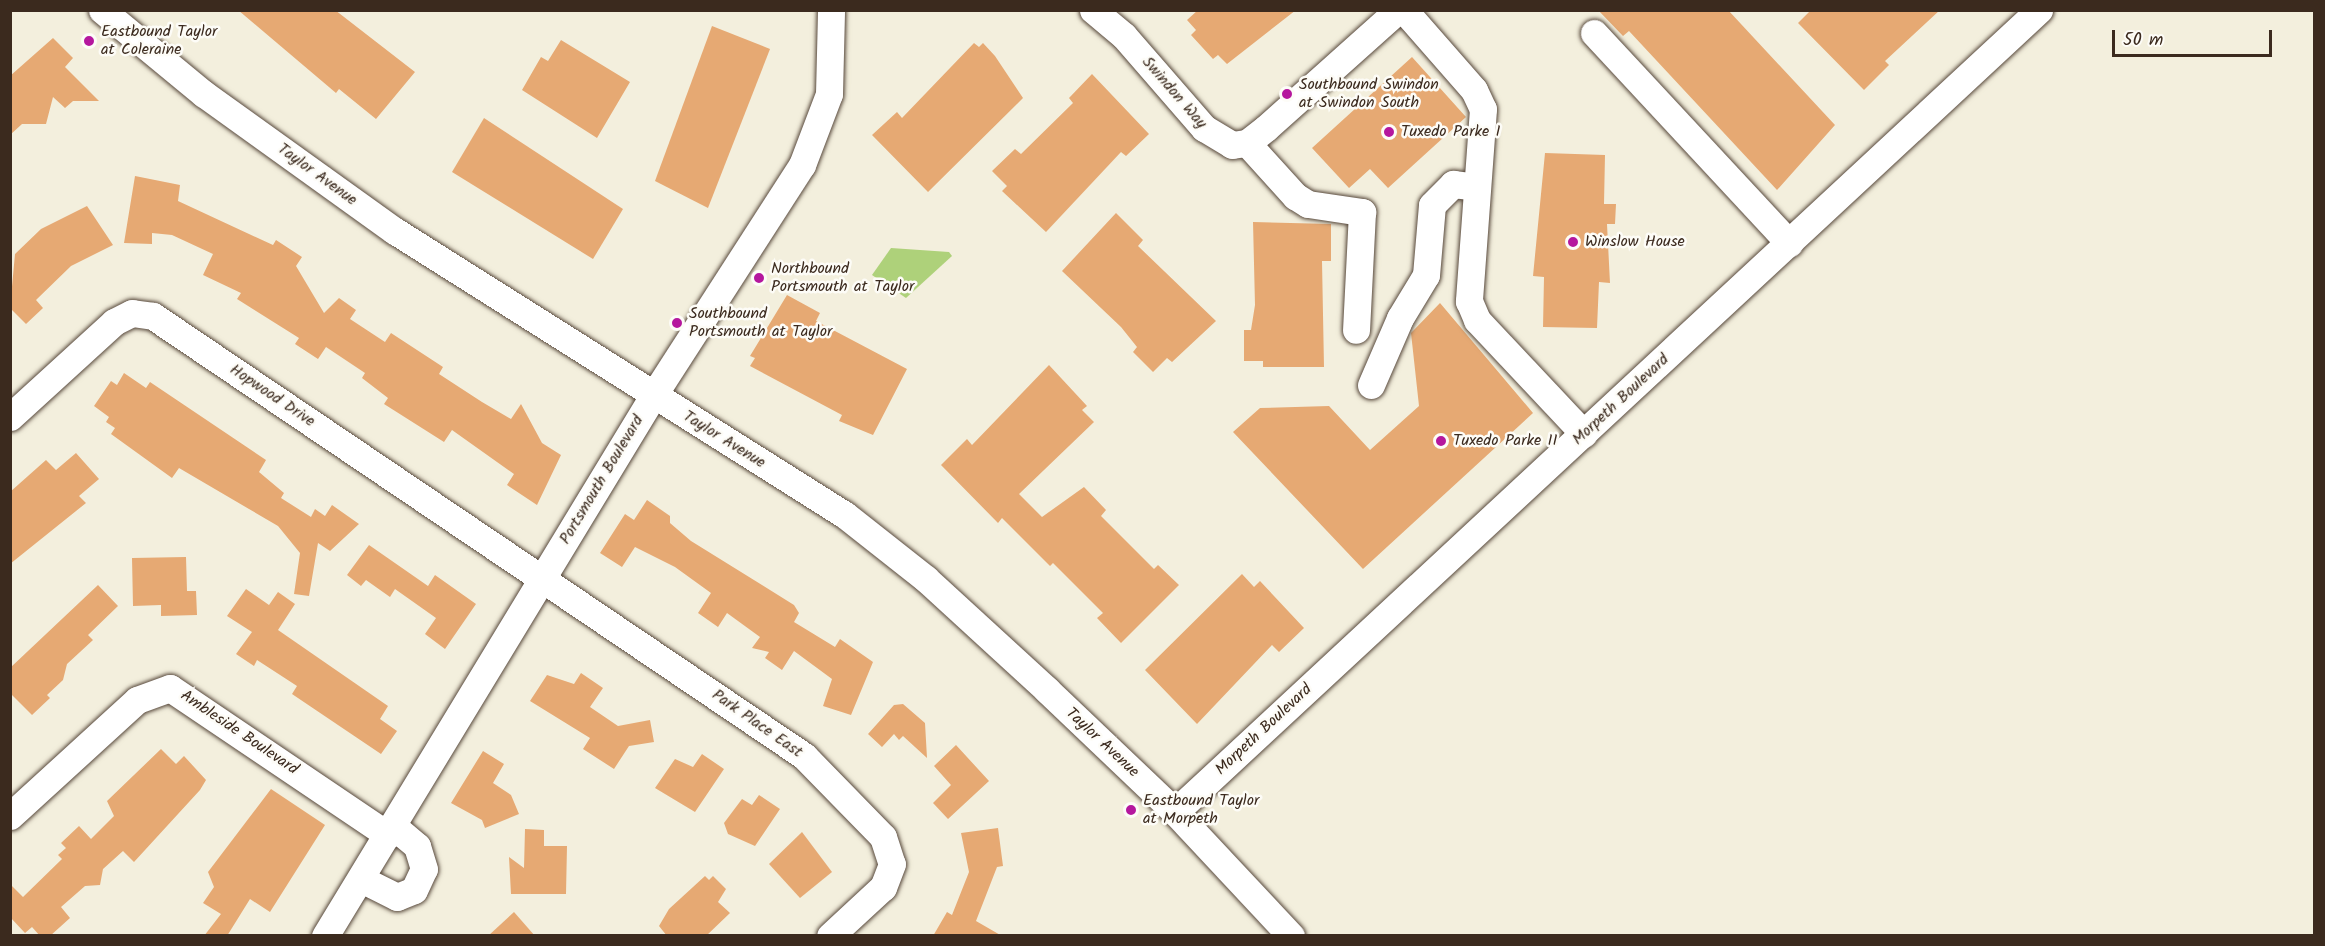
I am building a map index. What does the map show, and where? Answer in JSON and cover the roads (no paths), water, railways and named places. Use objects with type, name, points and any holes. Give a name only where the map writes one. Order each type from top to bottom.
[{"type":"street","name":"Taylor Avenue","points":[[102,10],[204,93],[395,231],[844,515],[926,579],[1175,812],[1291,936]]},
{"type":"street","name":"Portsmouth Boulevard","points":[[325,936],[653,396],[802,165],[830,94],[831,10]]},
{"type":"street","name":"Swindon Way","points":[[1093,10],[1124,36],[1218,140],[1247,143]]},
{"type":"street","points":[[1356,330],[1362,212],[1308,204],[1295,196],[1247,143],[1398,10]]},
{"type":"street","points":[[1404,10],[1474,90],[1483,109],[1469,301],[1477,320],[1584,434]]},
{"type":"street","name":"Morpeth Boulevard","points":[[1175,812],[2038,10]]},
{"type":"street","points":[[1594,33],[1789,243]]},
{"type":"street","points":[[1371,385],[1400,318],[1426,275],[1432,206],[1454,184],[1477,187]]},
{"type":"street","points":[[1426,275],[1471,276]]},
{"type":"street","name":"Hopwood Drive","points":[[10,417],[114,322],[132,313],[153,316],[542,578]]},
{"type":"street","name":"Park Place East","points":[[542,578],[804,756],[883,837],[892,864],[884,887],[830,936]]},
{"type":"street","name":"Ambleside Boulevard","points":[[10,816],[137,700],[170,688],[391,830]]},
{"type":"street","points":[[361,879],[397,897],[414,890],[424,869],[417,846],[391,830]]},
{"type":"place","name":"Eastbound Taylor at Coleraine","points":[[89,41]]},
{"type":"place","name":"Southbound Swindon at Swindon South","points":[[1287,94]]},
{"type":"place","name":"Tuxedo Parke I","points":[[1389,132]]},
{"type":"place","name":"Winslow House","points":[[1573,242]]},
{"type":"place","name":"Northbound Portsmouth at Taylor","points":[[759,278]]},
{"type":"place","name":"Southbound Portsmouth at Taylor","points":[[677,323]]},
{"type":"place","name":"Tuxedo Parke II","points":[[1441,441]]},
{"type":"place","name":"Eastbound Taylor at Morpeth","points":[[1131,810]]}]
